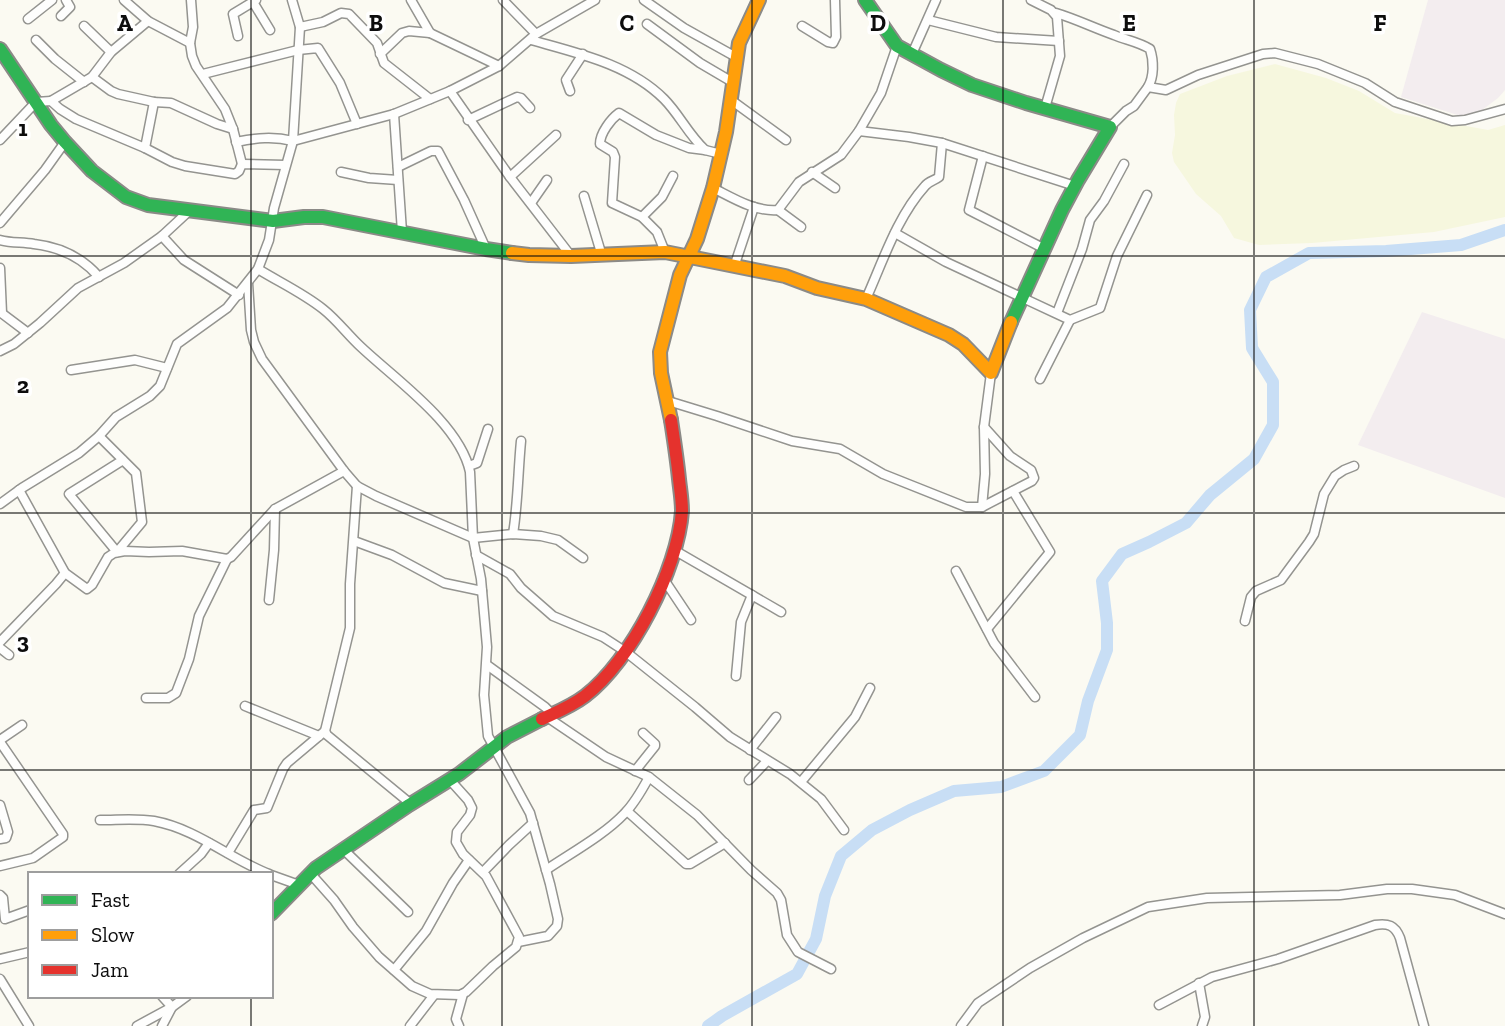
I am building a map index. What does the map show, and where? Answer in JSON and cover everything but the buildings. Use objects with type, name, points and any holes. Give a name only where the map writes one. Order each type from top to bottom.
[{"type":"street","points":[[28,19],[52,0]]},
{"type":"street","points":[[61,16],[70,7],[66,0]]},
{"type":"street","points":[[124,0],[148,20],[190,43]]},
{"type":"street","points":[[51,101],[76,119],[172,162],[235,174],[242,164],[233,129],[225,109],[192,56],[191,0]]},
{"type":"street","points":[[0,504],[79,453],[116,417],[157,390],[177,344],[227,308],[258,269],[265,253],[274,208],[293,141],[300,27],[292,0]]},
{"type":"street","points":[[411,0],[430,33]]},
{"type":"street","points":[[503,0],[533,37],[629,73],[653,88],[705,150]]},
{"type":"street","points":[[236,142],[268,137],[293,141],[394,114],[450,91],[499,66],[533,37],[595,0]]},
{"type":"street","points":[[644,0],[684,28],[736,57]]},
{"type":"street","points":[[273,912],[310,873],[450,780],[494,746],[584,696],[626,652],[643,623],[663,579],[681,525],[682,509],[668,401],[661,376],[660,352],[680,275],[704,221],[713,188],[731,100],[739,43],[759,0]]},
{"type":"street","points":[[802,26],[832,43],[836,37],[835,0]]},
{"type":"street","points":[[865,0],[897,46],[941,70],[972,85],[1110,127]]},
{"type":"street","points":[[912,54],[936,0]]},
{"type":"street","points":[[982,508],[985,474],[984,427],[991,373],[1021,297],[1075,186],[1110,127],[1135,106],[1148,87],[1152,71],[1150,49],[1056,13],[1031,0]]},
{"type":"street","points":[[237,36],[233,14],[255,1],[270,30]]},
{"type":"street","points":[[300,27],[323,22],[341,13],[349,13],[377,43],[384,63],[430,99]]},
{"type":"street","points":[[1045,108],[1059,64],[1056,13]]},
{"type":"street","points":[[0,140],[36,103],[51,101],[92,77],[111,52],[148,20]]},
{"type":"street","points":[[928,20],[996,37],[1059,41]]},
{"type":"street","points":[[647,24],[734,83]]},
{"type":"street","points":[[84,26],[111,52]]},
{"type":"street","points":[[380,54],[405,31],[430,33],[499,66]]},
{"type":"street","points":[[36,40],[83,82]]},
{"type":"street","points":[[778,210],[799,182],[841,155],[859,131],[881,93],[897,46]]},
{"type":"street","points":[[203,74],[315,48],[320,50],[340,83],[357,124]]},
{"type":"street","points":[[0,49],[51,125],[92,171],[126,197],[148,205],[273,221],[323,217],[529,255],[601,256],[665,252],[785,276],[817,288],[866,299],[949,335],[963,344],[991,373]]},
{"type":"street","points":[[1148,87],[1166,90],[1198,75],[1263,54],[1275,53],[1318,64],[1365,83],[1395,102],[1452,121],[1505,109]]},
{"type":"street","points":[[570,91],[566,79],[583,54]]},
{"type":"street","points":[[92,77],[118,94],[171,103],[233,129]]},
{"type":"street","points":[[450,91],[468,120],[571,256]]},
{"type":"street","points":[[468,120],[517,97],[530,108]]},
{"type":"street","points":[[731,100],[786,140]]},
{"type":"street","points":[[145,148],[154,102]]},
{"type":"street","points":[[394,114],[402,232]]},
{"type":"street","points":[[665,252],[657,232],[642,217],[612,203],[615,157],[613,152],[600,144],[610,122],[616,114],[624,114],[656,135],[689,148],[721,154]]},
{"type":"street","points":[[859,131],[943,143],[1075,186]]},
{"type":"street","points":[[510,177],[556,135]]},
{"type":"street","points":[[0,223],[65,142]]},
{"type":"street","points":[[866,299],[895,233],[908,211],[926,184],[939,177],[943,143]]},
{"type":"street","points":[[398,167],[438,150],[486,249]]},
{"type":"street","points":[[983,156],[969,210],[1044,248]]},
{"type":"street","points":[[242,164],[285,165]]},
{"type":"street","points":[[1057,313],[1082,249],[1090,220],[1104,201],[1124,164]]},
{"type":"street","points":[[341,172],[397,180]]},
{"type":"street","points":[[813,172],[835,188]]},
{"type":"street","points":[[642,217],[662,197],[673,176]]},
{"type":"street","points":[[531,203],[547,180]]},
{"type":"street","points":[[713,188],[754,207],[778,210],[801,227]]},
{"type":"street","points":[[1040,379],[1070,320],[1096,311],[1102,304],[1117,256],[1147,195]]},
{"type":"street","points":[[584,196],[601,256]]},
{"type":"street","points":[[734,267],[754,207]]},
{"type":"street","points":[[0,351],[28,333],[78,288],[124,263],[162,236],[189,211]]},
{"type":"street","points":[[895,233],[946,262],[1070,320]]},
{"type":"street","points":[[162,236],[184,260],[239,295]]},
{"type":"street","points":[[0,240],[57,249],[83,261],[99,277]]},
{"type":"street","points":[[0,268],[1,312],[28,333]]},
{"type":"street","points":[[258,269],[321,307],[360,347],[408,388],[446,428],[464,453],[469,466],[473,538],[482,591],[487,647],[485,702],[488,736],[530,813],[558,919],[557,926],[548,936],[518,942]]},
{"type":"street","points":[[248,283],[250,330],[258,350],[283,389],[357,485],[376,496],[473,538],[513,534],[541,536],[558,540],[583,558]]},
{"type":"street","points":[[71,370],[135,360],[167,368]]},
{"type":"street","points":[[668,401],[792,441],[840,449],[883,474],[966,507],[982,508],[1034,478],[1031,470],[1003,448],[984,427]]},
{"type":"street","points":[[469,466],[477,463],[488,429]]},
{"type":"street","points":[[19,490],[65,573],[83,587],[90,588],[108,557],[117,552],[142,522],[136,473],[99,436]]},
{"type":"street","points":[[513,534],[521,441]]},
{"type":"street","points":[[117,552],[69,494],[123,460]]},
{"type":"street","points":[[1245,621],[1251,597],[1256,591],[1281,579],[1314,534],[1324,494],[1335,476],[1354,466]]},
{"type":"street","points":[[146,698],[168,698],[176,693],[189,659],[199,616],[227,559],[275,509],[344,471]]},
{"type":"street","points":[[229,853],[254,810],[267,808],[288,763],[322,733],[350,628],[350,584],[357,485]]},
{"type":"street","points":[[987,629],[1050,552],[1013,491]]},
{"type":"street","points":[[269,600],[275,509]]},
{"type":"street","points":[[354,541],[392,555],[444,583],[482,591]]},
{"type":"street","points":[[674,550],[781,612]]},
{"type":"street","points":[[117,552],[182,551],[227,559]]},
{"type":"street","points":[[476,555],[510,574],[553,616],[603,637],[626,652],[730,737],[801,782],[821,799],[844,830]]},
{"type":"street","points":[[956,571],[994,643],[1035,697]]},
{"type":"street","points":[[0,642],[65,573]]},
{"type":"street","points":[[663,579],[691,620]]},
{"type":"street","points":[[736,676],[741,622],[752,595]]},
{"type":"street","points":[[0,648],[9,655]]},
{"type":"street","points":[[487,665],[545,707],[549,715],[606,757],[649,777],[697,815],[777,893],[781,900],[787,935],[797,952],[828,968]]},
{"type":"street","points":[[801,782],[855,717],[870,688]]},
{"type":"street","points":[[245,706],[327,735],[411,804]]},
{"type":"street","points":[[750,750],[776,717]]},
{"type":"street","points":[[0,866],[33,858],[63,837],[0,741],[22,725]]},
{"type":"street","points":[[635,771],[655,746],[643,733]]},
{"type":"street","points":[[749,780],[767,761]]},
{"type":"street","points":[[546,870],[590,841],[627,811],[649,777]]},
{"type":"street","points":[[310,873],[379,957],[412,986],[434,995],[463,994],[516,947],[519,937],[483,872],[463,854],[456,842],[460,827],[472,808],[450,780]]},
{"type":"street","points":[[0,839],[6,838],[8,832],[1,810]]},
{"type":"street","points":[[627,811],[686,864],[725,843]]},
{"type":"street","points":[[100,820],[154,821],[186,831],[266,872]]},
{"type":"street","points":[[483,872],[533,823]]},
{"type":"street","points":[[181,872],[209,843]]},
{"type":"street","points":[[344,850],[408,912]]},
{"type":"street","points":[[394,970],[426,931],[469,859]]},
{"type":"street","points":[[273,875],[299,885]]},
{"type":"street","points":[[961,1026],[978,1003],[1030,968],[1083,938],[1148,907],[1207,898],[1340,895],[1412,888],[1455,895],[1505,914]]},
{"type":"street","points":[[0,895],[3,898],[3,920],[28,912]]},
{"type":"street","points":[[1159,1005],[1212,977],[1279,959],[1375,925],[1388,924],[1393,926],[1400,938],[1424,1026]]},
{"type":"street","points":[[0,959],[28,952]]},
{"type":"street","points":[[0,979],[29,1026]]},
{"type":"street","points":[[1199,983],[1205,1010],[1202,1026]]},
{"type":"street","points":[[459,1026],[456,1019],[463,994]]},
{"type":"street","points":[[410,1026],[434,995]]},
{"type":"street","points":[[164,998],[172,1007]]},
{"type":"street","points":[[137,1026],[184,998]]},
{"type":"street","points":[[162,1026],[172,1007]]},
{"type":"shaded area","points":[[1428,0],[1505,0],[1505,90],[1470,119],[1401,97]]},
{"type":"shaded area","points":[[1422,312],[1505,339],[1505,498],[1358,445]]},
{"type":"green space","points":[[1275,64],[1326,78],[1359,91],[1395,113],[1488,130],[1505,125],[1505,217],[1434,232],[1312,243],[1259,245],[1234,238],[1221,216],[1196,194],[1174,162],[1172,153],[1176,103],[1180,94],[1227,76]]},
{"type":"waterway","points":[[708,1026],[797,974],[816,939],[825,896],[841,856],[872,830],[954,791],[1001,787],[1044,771],[1080,735],[1088,701],[1107,650],[1102,581],[1122,554],[1186,523],[1210,495],[1254,459],[1273,425],[1273,382],[1252,348],[1250,310],[1266,277],[1309,253],[1461,245],[1505,230]]},
{"type":"traffic: fast","points":[[865,0],[897,46],[941,70],[972,85],[1110,127],[1062,210],[1011,322]]},
{"type":"traffic: fast","points":[[0,49],[65,142],[92,171],[126,197],[148,205],[273,221],[323,217],[512,253]]},
{"type":"traffic: fast","points":[[273,912],[316,868],[459,774],[507,737],[542,719]]},
{"type":"traffic: slow","points":[[671,420],[661,373],[660,352],[680,275],[697,239],[713,188],[726,132],[739,43],[759,0]]},
{"type":"traffic: slow","points":[[512,253],[571,256],[665,252],[785,276],[817,288],[866,299],[949,335],[963,344],[991,373],[1011,322]]},
{"type":"traffic: jam","points":[[542,719],[580,700],[602,680],[635,637],[662,586],[679,534],[682,511],[671,420]]}]
